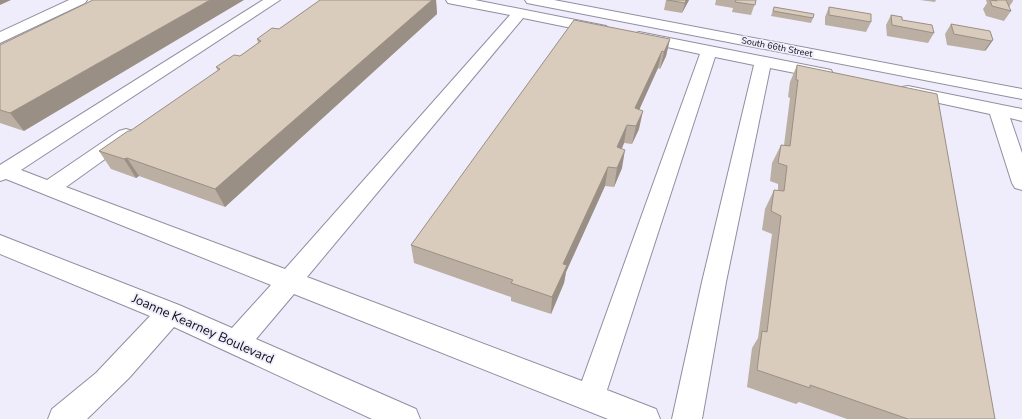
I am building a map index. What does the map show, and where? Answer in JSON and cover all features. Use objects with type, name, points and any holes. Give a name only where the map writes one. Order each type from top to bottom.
[{"type":"street","points":[[0,38],[80,0]]},
{"type":"street","points":[[2,173],[274,0]]},
{"type":"street","points":[[453,0],[526,7],[622,34],[839,77]]},
{"type":"street","points":[[236,343],[526,7]]},
{"type":"street","name":"South 66th Street","points":[[526,7],[1022,94]]},
{"type":"street","points":[[590,398],[709,51]]},
{"type":"street","points":[[686,419],[714,282],[763,62]]},
{"type":"street","points":[[892,88],[1022,115]]},
{"type":"street","points":[[998,110],[1022,183]]},
{"type":"street","points":[[48,189],[139,126]]},
{"type":"street","points":[[2,173],[48,189],[645,419]]},
{"type":"street","name":"Joanne Kearney Boulevard","points":[[0,244],[170,313],[405,419]]},
{"type":"street","points":[[63,419],[75,410],[132,356],[170,313]]},
{"type":"building","points":[[93,0],[210,0],[10,113],[0,110],[0,45]]},
{"type":"building","points":[[320,0],[432,0],[215,189],[127,158],[124,159],[99,151],[220,69],[216,67],[234,55],[240,56],[261,41],[257,39],[272,28],[279,29]]},
{"type":"building","points":[[667,0],[686,0],[685,3]]},
{"type":"building","points":[[736,0],[756,0],[755,5],[735,2]]},
{"type":"building","points":[[990,0],[1006,0],[1011,11],[992,6]]},
{"type":"building","points":[[774,7],[814,14],[813,18],[773,11]]},
{"type":"building","points":[[829,7],[871,14],[871,22],[829,15]]},
{"type":"building","points":[[891,15],[902,17],[902,20],[932,25],[934,33],[892,25]]},
{"type":"building","points":[[574,20],[670,39],[664,52],[662,51],[635,108],[643,111],[636,126],[627,125],[617,147],[625,150],[617,168],[608,167],[563,264],[567,265],[552,297],[511,283],[513,280],[411,245]]},
{"type":"building","points":[[951,24],[990,31],[993,40],[991,41],[954,34]]},
{"type":"building","points":[[797,65],[937,94],[995,419],[908,419],[810,385],[810,388],[757,370],[762,331],[767,332],[781,216],[771,211],[774,190],[784,191],[787,166],[778,163],[781,145],[790,146],[798,80],[796,80]]}]
